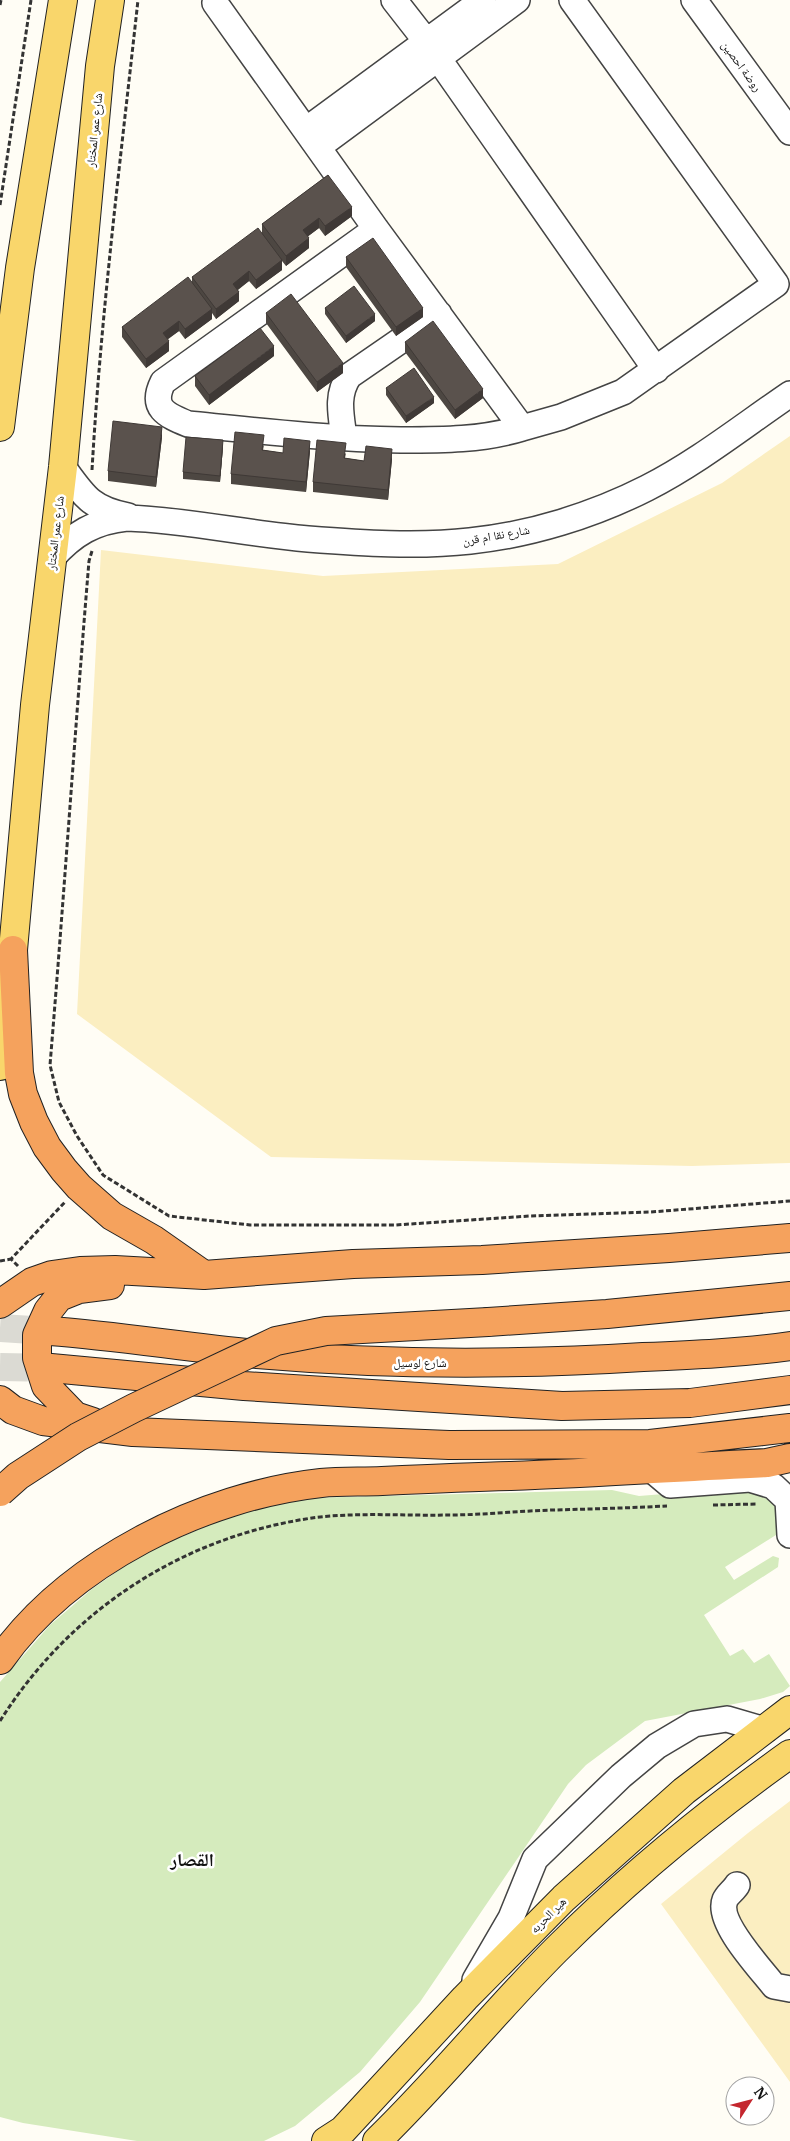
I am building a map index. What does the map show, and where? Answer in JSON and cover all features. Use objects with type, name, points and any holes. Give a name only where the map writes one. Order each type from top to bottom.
[{"type":"highway","points":[[13,950],[18,1057],[23,1094],[34,1122],[47,1147],[79,1187],[112,1216],[154,1240],[204,1275]]},
{"type":"highway","points":[[10,1297],[32,1282],[52,1274],[80,1271],[115,1270],[204,1275],[353,1264],[482,1260],[790,1238]]},
{"type":"highway","points":[[113,1429],[75,1416],[46,1386],[37,1358],[37,1335],[48,1311],[59,1298],[79,1289],[116,1284],[163,1274]]},
{"type":"highway","points":[[0,1492],[18,1476],[78,1437],[134,1408],[276,1341],[326,1330],[607,1314],[790,1296]]},
{"type":"highway","name":"شارع لوسيل","points":[[50,1331],[93,1334],[257,1354],[385,1362],[553,1363],[754,1351],[790,1346]]},
{"type":"highway","points":[[51,1368],[244,1386],[562,1406],[690,1403],[790,1390]]},
{"type":"highway","points":[[0,1400],[13,1410],[43,1421],[113,1429],[184,1435],[449,1445],[650,1444],[790,1428]]},
{"type":"highway","points":[[0,1660],[43,1608],[87,1574],[153,1533],[190,1516],[260,1494],[321,1483],[767,1463],[790,1458]]},
{"type":"main road","points":[[1,416],[17,285],[63,0]]},
{"type":"main road","name":"شارع عمر المختار","points":[[0,1066],[13,950],[35,705],[63,467],[100,66],[110,0]]},
{"type":"main road","name":"هير الحربه","points":[[326,2141],[343,2130],[465,1998],[564,1898],[684,1791],[790,1710]]},
{"type":"main road","points":[[377,2141],[408,2111],[556,1951],[608,1901],[676,1840],[747,1783],[789,1757],[765,1730]]},
{"type":"street","points":[[216,0],[215,3],[376,229],[522,428]]},
{"type":"street","points":[[394,0],[431,49],[656,370]]},
{"type":"street","points":[[312,138],[431,49],[483,0]]},
{"type":"street","points":[[431,49],[516,0]]},
{"type":"street","points":[[376,229],[163,382],[157,393],[159,404],[168,416],[188,424],[344,437],[443,440],[499,435],[561,417],[623,392],[776,284],[572,0]]},
{"type":"street","name":"روضة احصين","points":[[694,0],[790,132]]},
{"type":"street","points":[[344,437],[340,410],[341,392],[349,376],[439,314]]},
{"type":"street","name":"شارع نقا ام قرن","points":[[63,467],[88,499],[107,512],[138,519],[306,538],[393,543],[470,541],[523,532],[618,501],[647,488],[680,470],[790,394]]},
{"type":"street","name":"شارع نقا ام قرن","points":[[52,558],[66,542],[94,525],[116,519],[138,519]]},
{"type":"street","points":[[650,1469],[670,1485],[750,1479],[773,1486],[789,1499],[790,1535]]},
{"type":"street","points":[[465,1998],[511,1918],[535,1859],[621,1776],[657,1746],[694,1724],[727,1719],[765,1730]]},
{"type":"street","points":[[737,1885],[725,1901],[724,1914],[732,1931],[774,1986],[790,1989]]},
{"type":"path","points":[[0,5],[1,0]]},
{"type":"path","points":[[0,205],[30,0]]},
{"type":"path","points":[[92,479],[97,396],[138,0]]},
{"type":"path","points":[[94,545],[89,560],[50,1065],[60,1102],[78,1136],[103,1175],[169,1216],[250,1225],[394,1225],[530,1216],[651,1212],[790,1201]]},
{"type":"path","points":[[11,1260],[99,1168]]},
{"type":"path","points":[[0,1260],[11,1260],[18,1266],[10,1297]]},
{"type":"path","points":[[708,1505],[741,1505],[789,1499]]},
{"type":"path","points":[[0,1721],[18,1691],[41,1663],[72,1631],[120,1593],[183,1557],[226,1539],[272,1525],[315,1518],[450,1515],[672,1506]]},
{"type":"green space","points":[[750,1487],[764,1493],[773,1502],[779,1518],[778,1530],[776,1535],[725,1567],[734,1580],[773,1556],[779,1558],[778,1567],[704,1615],[730,1656],[743,1649],[754,1663],[769,1654],[790,1686],[783,1692],[760,1699],[645,1721],[586,1765],[568,1784],[420,2002],[360,2072],[295,2126],[264,2141],[137,2141],[23,2123],[0,2117],[0,1682],[50,1625],[92,1589],[129,1563],[162,1545],[233,1515],[306,1498],[612,1490],[639,1496]]},
{"type":"sand","points":[[790,436],[790,1163],[692,1166],[271,1157],[77,1014],[101,550],[323,576],[558,564],[722,483]]},
{"type":"sand","points":[[790,1801],[790,2082],[661,1904]]},
{"type":"building","points":[[328,175],[352,207],[325,226],[319,218],[303,230],[309,238],[286,256],[262,224]]},
{"type":"building","points":[[258,228],[282,260],[256,280],[249,271],[233,284],[239,292],[216,309],[192,277]]},
{"type":"building","points":[[373,238],[423,308],[396,327],[346,257]]},
{"type":"building","points":[[188,277],[212,309],[185,329],[179,321],[163,333],[169,341],[146,359],[122,327]]},
{"type":"building","points":[[354,286],[375,314],[346,336],[325,308]]},
{"type":"building","points":[[291,294],[343,363],[317,382],[266,313]]},
{"type":"building","points":[[433,321],[483,389],[455,410],[405,342]]},
{"type":"building","points":[[260,328],[274,346],[209,395],[195,376]]},
{"type":"building","points":[[414,368],[434,397],[406,416],[386,388]]},
{"type":"building","points":[[113,421],[162,427],[156,477],[108,471]]},
{"type":"building","points":[[235,432],[264,435],[262,450],[283,453],[284,438],[310,441],[306,482],[231,474]]},
{"type":"building","points":[[186,437],[223,440],[220,476],[183,472]]},
{"type":"building","points":[[317,440],[346,443],[344,458],[364,461],[366,446],[392,449],[388,490],[313,482]]},
{"type":"tunnel","points":[[0,1328],[50,1331]]},
{"type":"tunnel","points":[[0,1367],[51,1368]]},
{"type":"district","name":"القصار","points":[[192,1859]]}]
